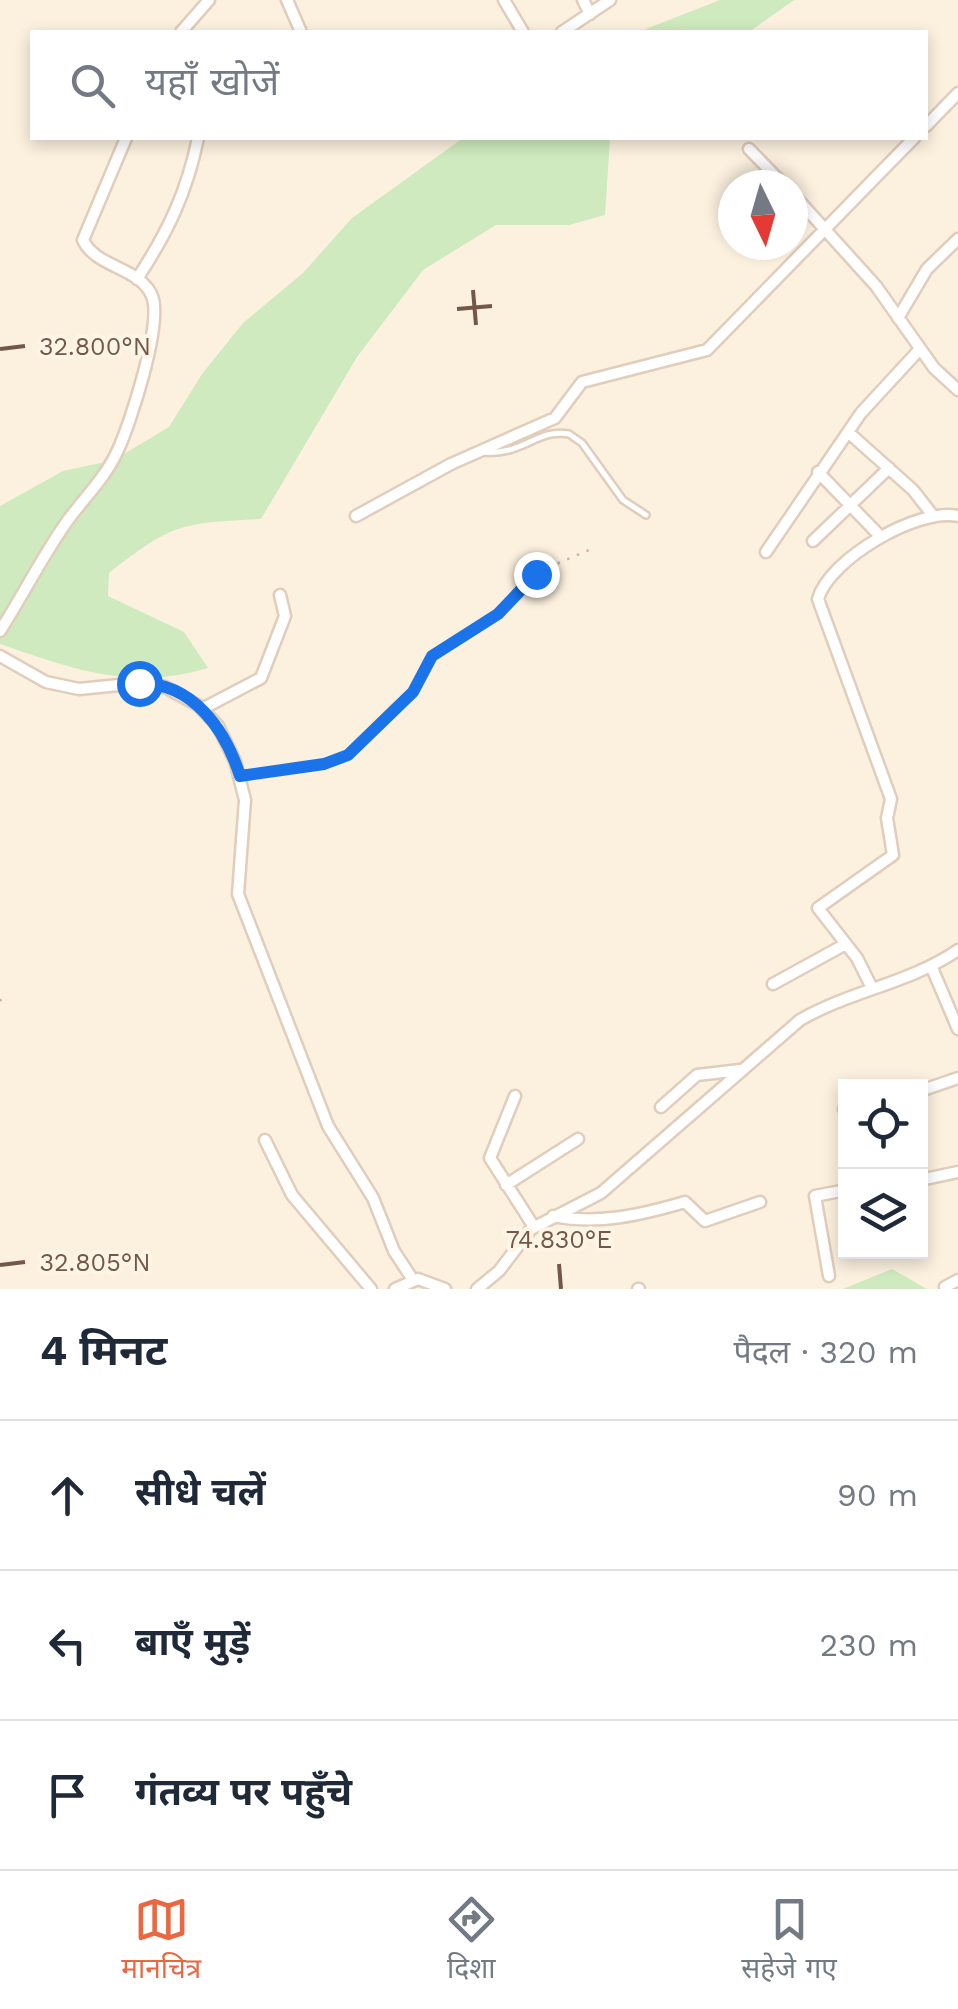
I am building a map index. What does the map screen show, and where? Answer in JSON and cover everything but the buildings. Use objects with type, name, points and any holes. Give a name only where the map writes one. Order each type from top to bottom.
[{"type":"street","points":[[183,30],[209,0]]},
{"type":"street","points":[[286,0],[300,30]]},
{"type":"street","points":[[504,0],[522,30]]},
{"type":"street","points":[[583,0],[590,14]]},
{"type":"street","points":[[565,30],[610,0]]},
{"type":"street","points":[[928,124],[958,93]]},
{"type":"street","points":[[0,631],[68,520],[105,474],[119,449],[154,329],[152,295],[137,279],[93,254],[83,240],[125,140]]},
{"type":"street","points":[[137,279],[167,234],[187,190],[198,140]]},
{"type":"street","points":[[356,516],[555,418],[582,382],[707,350],[912,140]]},
{"type":"street","points":[[749,149],[769,170]]},
{"type":"street","points":[[808,209],[876,286],[920,349],[958,390]]},
{"type":"street","points":[[898,318],[927,269],[958,239]]},
{"type":"street","points":[[766,552],[877,392],[920,349]]},
{"type":"street","points":[[848,432],[931,513]]},
{"type":"street","points":[[814,540],[889,468]]},
{"type":"street","points":[[818,472],[880,536]]},
{"type":"street","points":[[872,988],[857,958],[818,908],[892,855],[887,818],[892,800],[818,599],[826,582],[880,536],[931,513],[958,516]]},
{"type":"street","points":[[202,709],[261,678],[285,616],[280,594]]},
{"type":"street","points":[[0,656],[53,684],[90,690],[152,683],[178,692],[218,726],[240,776],[245,812],[237,856],[238,894],[328,1126],[372,1198],[394,1252],[413,1280]]},
{"type":"street","points":[[772,984],[844,945]]},
{"type":"street","points":[[478,1289],[534,1227],[602,1193],[800,1020],[872,988],[932,968],[958,950]]},
{"type":"street","points":[[932,968],[958,1029]]},
{"type":"street","points":[[661,1107],[697,1076],[740,1070]]},
{"type":"street","points":[[928,1089],[958,1078]]},
{"type":"street","points":[[516,1096],[490,1151],[506,1185],[534,1227]]},
{"type":"street","points":[[506,1185],[578,1138]]},
{"type":"street","points":[[264,1140],[292,1195],[371,1289]]},
{"type":"street","points":[[928,1178],[958,1172]]},
{"type":"street","points":[[829,1276],[815,1196],[838,1192]]},
{"type":"street","points":[[553,1216],[581,1221],[612,1219],[685,1202],[705,1221],[760,1202]]},
{"type":"street","points":[[395,1289],[413,1280],[425,1280],[445,1289]]},
{"type":"street","points":[[945,1286],[958,1280]]},
{"type":"lane","points":[[480,452],[510,453],[542,436],[569,434],[582,443],[623,500],[646,515]]},
{"type":"path","points":[[240,776],[324,764],[348,755],[413,692],[432,656],[498,614],[540,571],[596,547]]},
{"type":"path","points":[[0,998],[4,1008]]},
{"type":"green space","points":[[720,0],[794,0],[752,30],[643,30]]},
{"type":"green space","points":[[460,140],[610,140],[605,215],[569,225],[496,225],[423,270],[357,357],[261,519],[179,529],[148,544],[109,573],[108,596],[184,632],[208,668],[153,677],[102,674],[0,644],[0,506],[63,471],[114,460],[169,427],[202,374],[243,323],[303,273],[352,218]]},
{"type":"green space","points":[[892,1269],[927,1289],[843,1289]]},
{"type":"route","points":[[139,683],[178,692],[210,716],[228,745],[240,776],[337,761],[360,746],[405,701],[432,656],[498,614],[536,574]]}]
